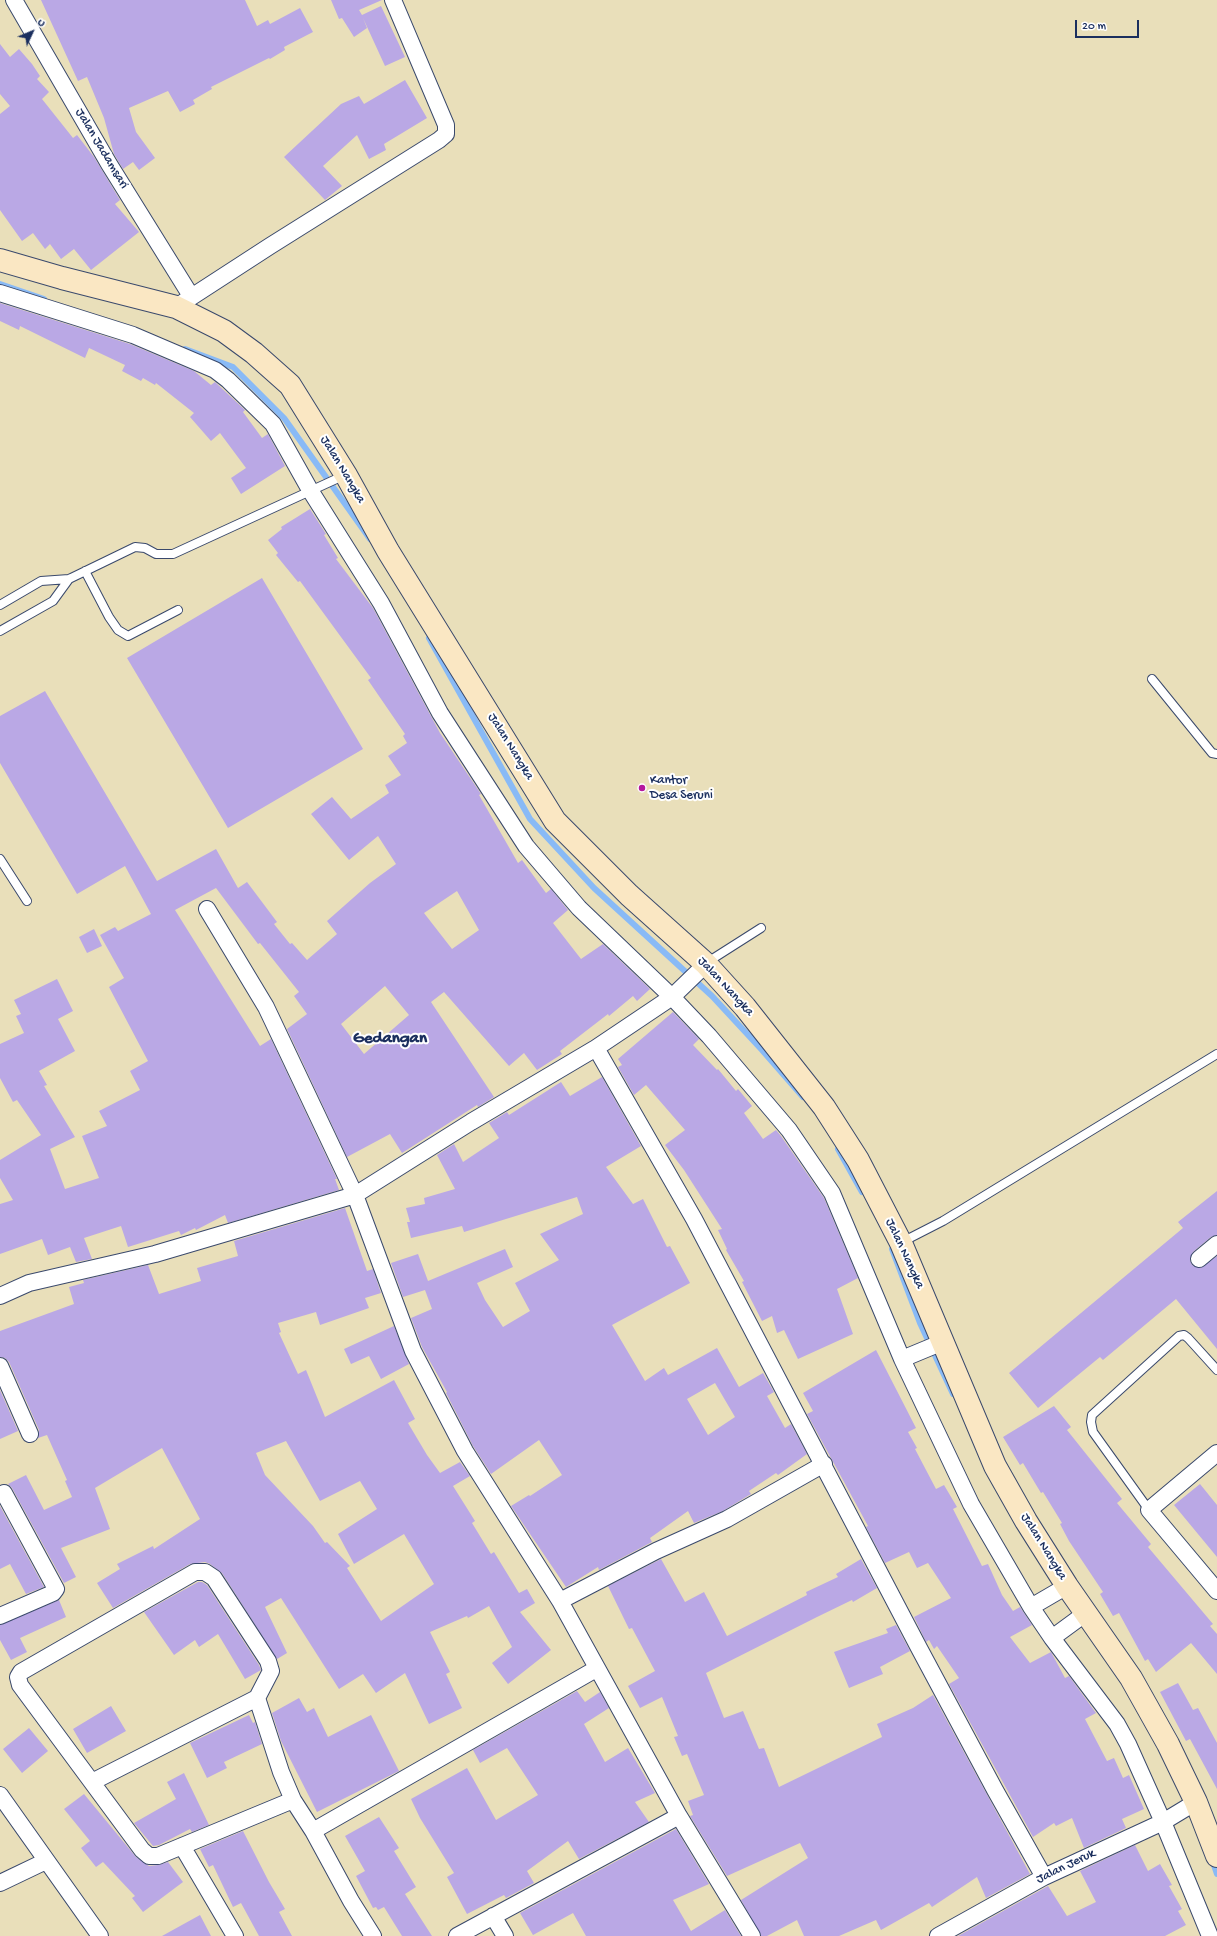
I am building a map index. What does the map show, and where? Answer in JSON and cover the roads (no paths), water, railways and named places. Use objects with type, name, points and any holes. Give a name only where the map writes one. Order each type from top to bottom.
[{"type":"street","name":"Jalan Jadamsari","points":[[14,0],[109,164],[183,302]]},
{"type":"street","points":[[183,302],[446,134],[446,125],[394,0]]},
{"type":"street","name":"Jalan Nangka","points":[[0,260],[62,278],[183,302],[254,353],[290,385],[342,476],[555,821],[629,895],[699,971],[746,1007],[824,1107],[858,1160],[901,1243],[939,1344],[995,1466],[1065,1587],[1131,1678],[1168,1744],[1217,1856]]},
{"type":"street","points":[[0,294],[82,321],[133,335],[215,370],[228,380],[273,424],[381,603],[440,713],[526,846],[579,908],[676,994],[709,1036],[789,1130],[832,1193],[904,1358],[971,1504],[1035,1605],[1117,1724],[1166,1820],[1210,1936]]},
{"type":"street","points":[[207,909],[266,1007],[355,1195],[412,1351],[465,1451],[560,1600],[596,1669],[678,1816],[752,1936]]},
{"type":"street","points":[[0,1296],[30,1284],[155,1254],[355,1195],[471,1122],[596,1048],[676,994],[699,971]]},
{"type":"street","points":[[596,1048],[694,1220],[973,1749],[1044,1877]]},
{"type":"street","points":[[1199,1260],[1217,1244]]},
{"type":"street","points":[[904,1358],[939,1344]]},
{"type":"street","points":[[0,1366],[30,1434]]},
{"type":"street","points":[[1217,1453],[1150,1510],[1217,1591]]},
{"type":"street","points":[[560,1600],[656,1551],[727,1519],[824,1464]]},
{"type":"street","points":[[0,1616],[54,1593],[56,1589],[4,1492]]},
{"type":"street","points":[[92,1782],[257,1698],[271,1670],[268,1661],[214,1578],[205,1572],[196,1572],[21,1672],[18,1676],[20,1685],[142,1850],[149,1856],[158,1856],[293,1800]]},
{"type":"street","points":[[1035,1605],[1065,1587]]},
{"type":"street","points":[[1056,1635],[1085,1614]]},
{"type":"street","points":[[313,1831],[596,1669]]},
{"type":"street","points":[[257,1698],[281,1772],[293,1800],[313,1831],[351,1901],[373,1936]]},
{"type":"street","points":[[0,1795],[100,1936]]},
{"type":"street","name":"Jalan Jeruk","points":[[938,1936],[1044,1877],[1166,1820],[1194,1803]]},
{"type":"street","points":[[456,1936],[678,1816]]},
{"type":"street","points":[[182,1846],[235,1936]]},
{"type":"street","points":[[0,1883],[46,1860]]},
{"type":"street","points":[[493,1916],[504,1936]]},
{"type":"lane","points":[[0,605],[41,581],[69,579],[136,547],[145,548],[156,554],[173,554],[342,476]]},
{"type":"lane","points":[[85,571],[109,617],[118,630],[128,636],[178,610]]},
{"type":"lane","points":[[0,631],[53,601],[69,579]]},
{"type":"lane","points":[[1152,679],[1212,753],[1217,754]]},
{"type":"lane","points":[[0,859],[27,901]]},
{"type":"lane","points":[[699,971],[761,928]]},
{"type":"lane","points":[[901,1243],[943,1221],[1217,1054]]},
{"type":"lane","points":[[1150,1510],[1093,1432],[1091,1422],[1092,1415],[1179,1336],[1184,1335],[1188,1338],[1217,1370]]},
{"type":"waterway","points":[[0,284],[44,299]]},
{"type":"waterway","points":[[185,349],[233,367],[284,418],[370,539]]},
{"type":"waterway","points":[[429,638],[530,819],[594,888],[712,996],[803,1097]]},
{"type":"waterway","points":[[838,1149],[862,1192]]},
{"type":"waterway","points":[[892,1249],[920,1323],[953,1394]]},
{"type":"waterway","points":[[1212,1859],[1217,1874]]},
{"type":"place","name":"Kantor Desa Seruni","points":[[642,788]]},
{"type":"district","name":"Gedangan","points":[[390,1039]]}]
